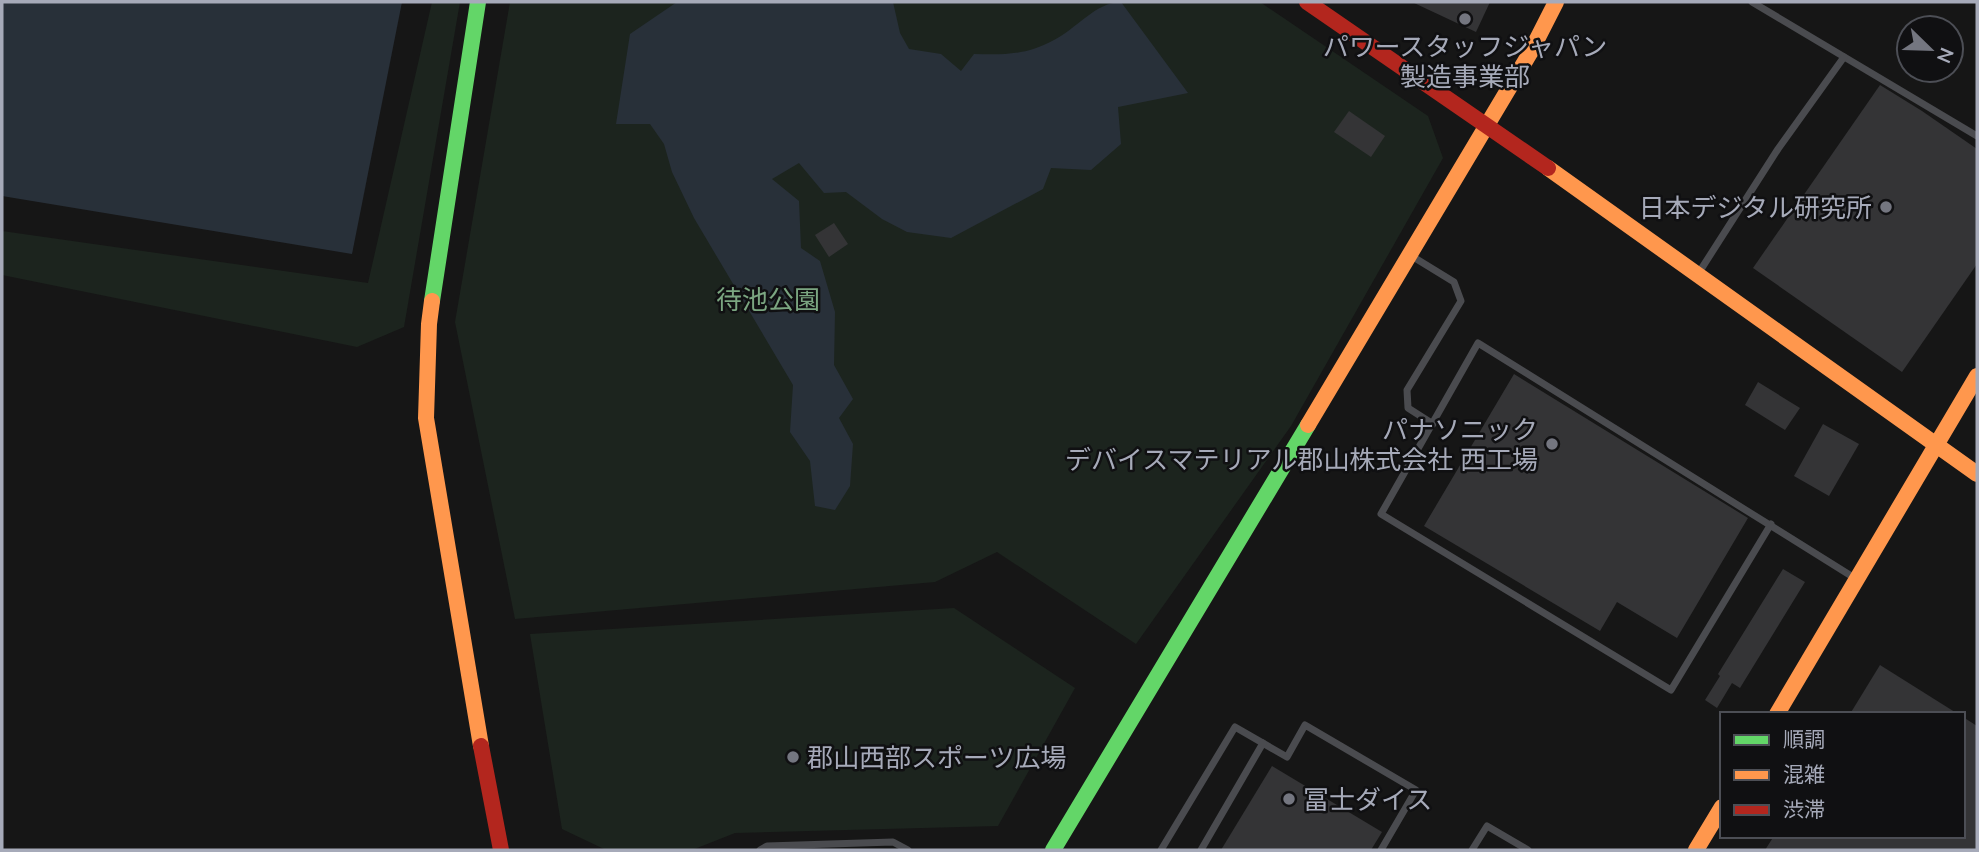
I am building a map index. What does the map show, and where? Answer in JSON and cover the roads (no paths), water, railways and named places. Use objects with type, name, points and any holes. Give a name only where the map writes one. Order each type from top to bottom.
[{"type":"street","points":[[478,2],[429,324],[426,418],[494,821],[502,850]]},
{"type":"street","points":[[1307,2],[1487,125],[1977,474]]},
{"type":"street","points":[[1053,850],[1530,53],[1556,2]]},
{"type":"street","points":[[1778,712],[1977,376]]},
{"type":"street","points":[[1696,850],[1720,810]]},
{"type":"lane","points":[[1752,2],[1977,136]]},
{"type":"lane","points":[[1697,275],[1778,149],[1844,57]]},
{"type":"lane","points":[[1410,255],[1454,282],[1461,301],[1407,390],[1408,408],[1433,424]]},
{"type":"lane","points":[[1771,524],[1671,690],[1381,514],[1478,343],[1771,524],[1857,580]]},
{"type":"lane","points":[[1161,850],[1235,727],[1287,757],[1305,725],[1416,790],[1381,850]]},
{"type":"lane","points":[[1201,850],[1263,743]]},
{"type":"lane","points":[[1472,850],[1487,826],[1528,850]]},
{"type":"lane","points":[[760,850],[767,846],[892,842],[908,850]]},
{"type":"place","name":"パワースタッフジャパン 製造事業部","points":[[1465,19]]},
{"type":"place","name":"日本デジタル研究所","points":[[1886,207]]},
{"type":"place","name":"パナソニック デバイスマテリアル郡山株式会社 西工場","points":[[1552,444]]},
{"type":"place","name":"郡山西部スポーツ広場","points":[[793,757]]},
{"type":"place","name":"冨士ダイス","points":[[1289,799]]},
{"type":"park label","name":"待池公園","points":[[768,299]]}]
